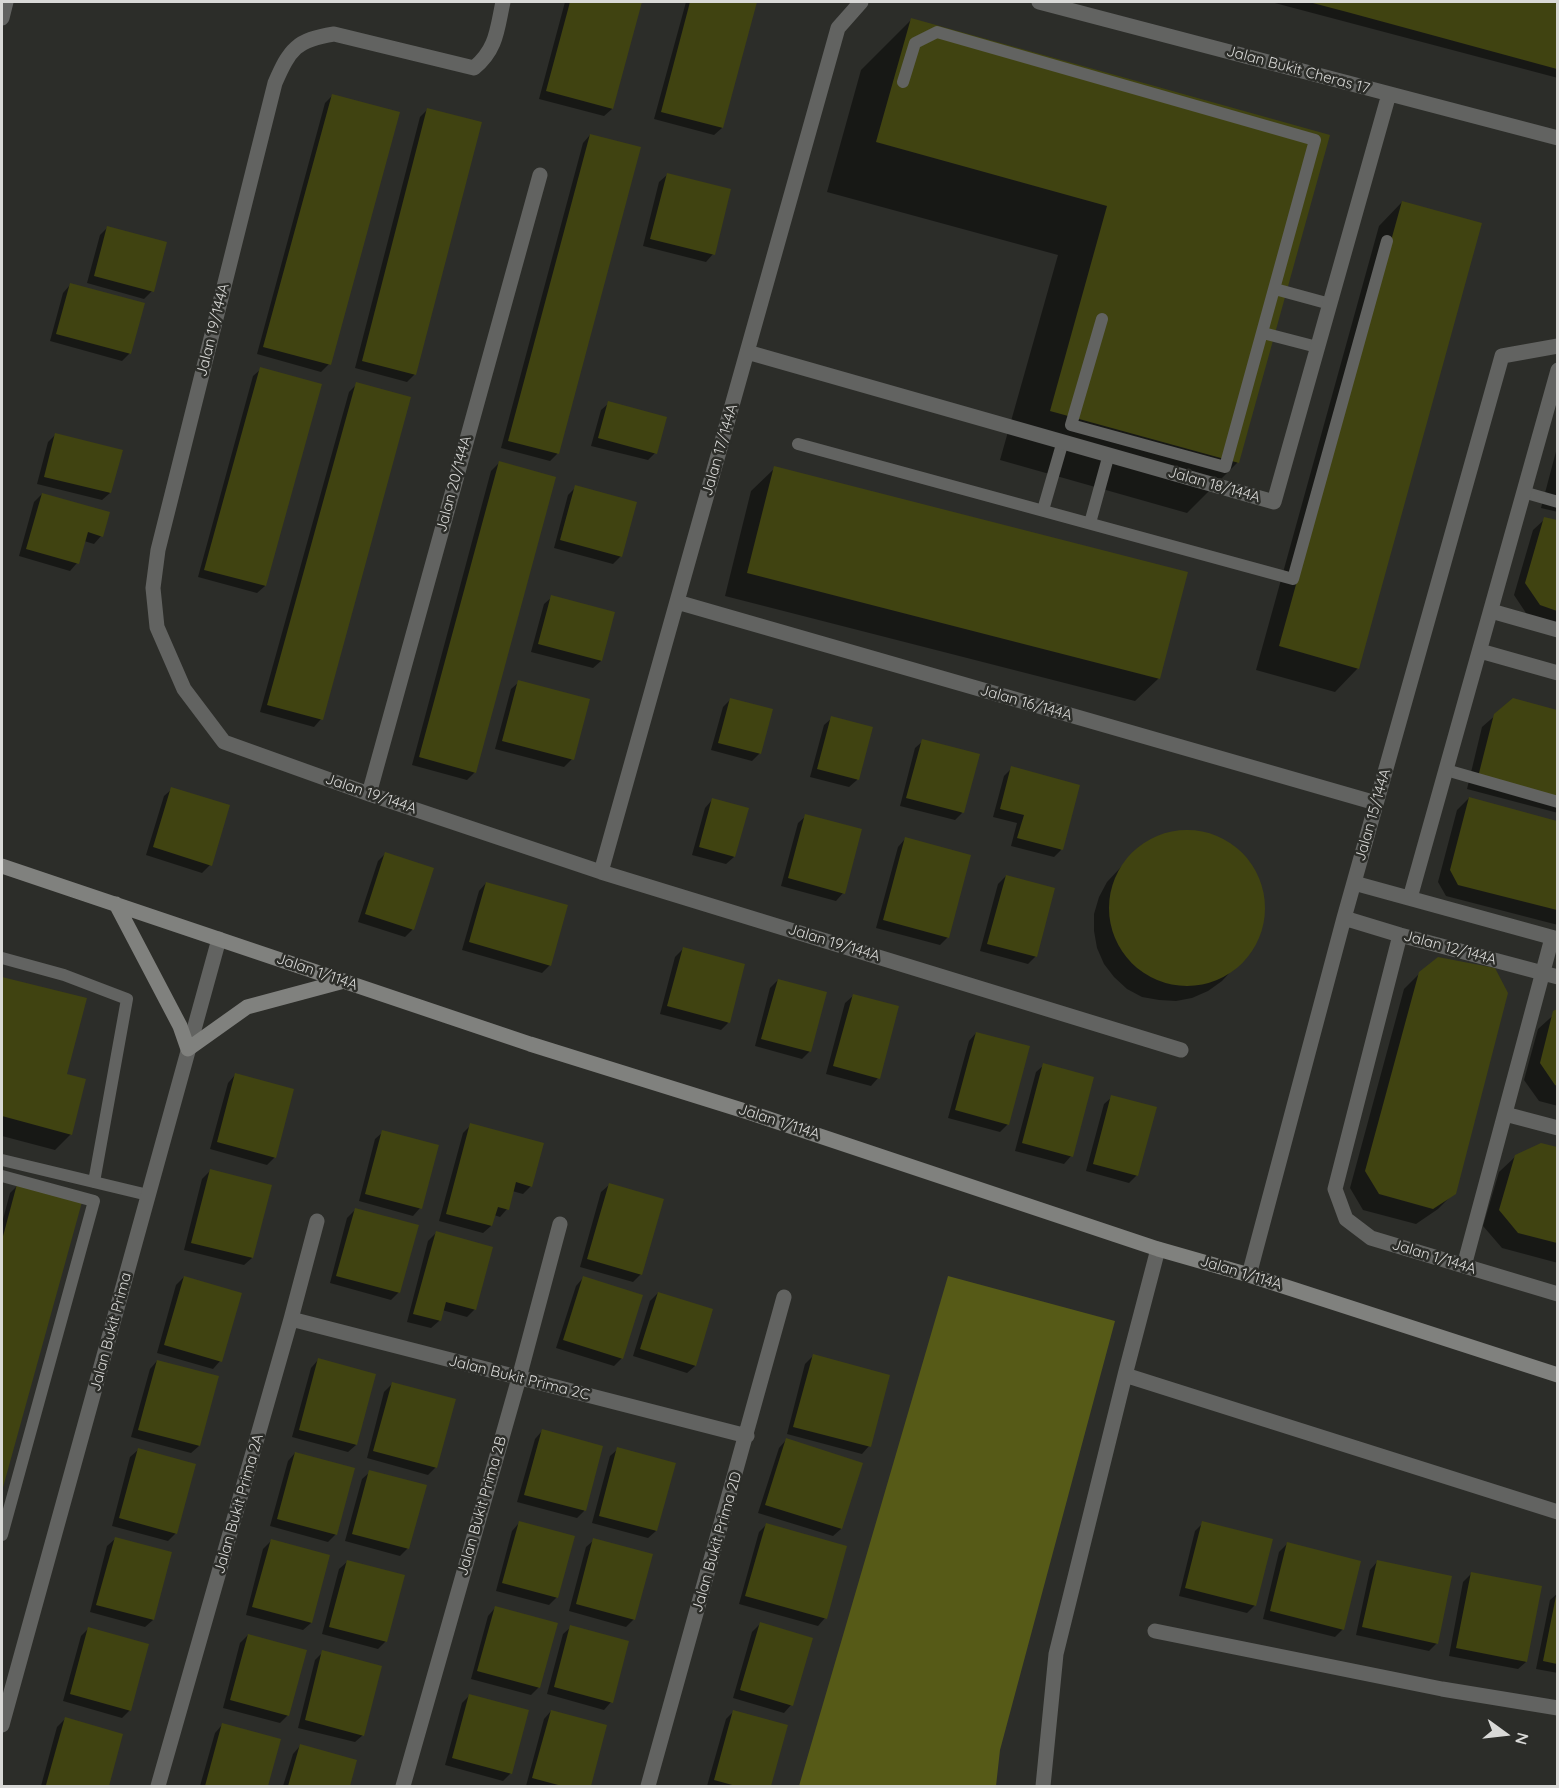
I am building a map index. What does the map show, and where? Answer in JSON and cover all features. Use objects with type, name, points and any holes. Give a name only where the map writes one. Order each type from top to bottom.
[{"type":"street","points":[[2,18],[6,2]]},
{"type":"street","name":"Jalan 19/144A","points":[[503,2],[493,47],[474,68],[334,34],[299,43],[285,60],[275,83],[158,550],[153,588],[158,627],[184,689],[224,742],[600,872],[1181,1050]]},
{"type":"street","name":"Jalan 17/144A","points":[[600,872],[838,28],[861,2]]},
{"type":"street","name":"Jalan Bukit Cheras 17","points":[[1039,2],[1557,138]]},
{"type":"street","name":"Jalan 18/144A","points":[[747,352],[1274,502],[1389,94]]},
{"type":"street","name":"Jalan 20/144A","points":[[369,794],[540,174]]},
{"type":"street","name":"Jalan 15/144A","points":[[1249,1275],[1344,918],[1502,357],[1557,346]]},
{"type":"street","points":[[1410,898],[1556,379]]},
{"type":"street","name":"Jalan 16/144A","points":[[677,602],[1376,803]]},
{"type":"street","points":[[1491,611],[1557,630]]},
{"type":"street","points":[[1479,651],[1557,672]]},
{"type":"street","name":"Jalan 1/114A","points":[[2,866],[530,1044],[759,1115],[1158,1249],[1249,1275],[1557,1375]]},
{"type":"street","points":[[1354,883],[1555,939],[1550,975],[1505,1114],[1464,1266]]},
{"type":"street","points":[[116,904],[180,1026],[188,1049],[247,1007],[344,981]]},
{"type":"street","name":"Jalan 12/144A","points":[[1344,918],[1550,975]]},
{"type":"street","name":"Jalan 1/144A","points":[[1400,935],[1335,1189],[1346,1219],[1371,1238],[1557,1294]]},
{"type":"street","name":"Jalan Bukit Prima","points":[[2,1725],[219,939]]},
{"type":"street","points":[[1505,1114],[1557,1128]]},
{"type":"street","name":"Jalan Bukit Prima 2A","points":[[158,1786],[317,1221]]},
{"type":"street","name":"Jalan Bukit Prima 2B","points":[[403,1786],[519,1378],[560,1224]]},
{"type":"street","points":[[1043,1786],[1056,1654],[1158,1249]]},
{"type":"street","name":"Jalan Bukit Prima 2D","points":[[648,1786],[784,1297]]},
{"type":"street","name":"Jalan Bukit Prima 2C","points":[[291,1319],[747,1436]]},
{"type":"street","points":[[1125,1375],[1557,1512]]},
{"type":"street","points":[[1155,1631],[1442,1689],[1557,1708]]},
{"type":"lane","points":[[903,82],[915,43],[937,32],[1315,140],[1225,467],[1071,425],[1101,319]]},
{"type":"lane","points":[[798,444],[1293,579],[1387,241]]},
{"type":"lane","points":[[1275,290],[1330,304]]},
{"type":"lane","points":[[1263,333],[1317,347]]},
{"type":"lane","points":[[1043,510],[1063,441]]},
{"type":"lane","points":[[1090,523],[1109,454]]},
{"type":"lane","points":[[1523,492],[1557,502]]},
{"type":"lane","points":[[1446,770],[1557,802]]},
{"type":"lane","points":[[2,958],[64,975],[127,999],[94,1182]]},
{"type":"lane","points":[[2,1160],[148,1195]]},
{"type":"lane","points":[[2,1176],[94,1201],[2,1536]]},
{"type":"green space","points":[[948,1276],[1115,1321],[1000,1750],[996,1786],[799,1786]]},
{"type":"building","points":[[570,2],[642,2],[613,109],[546,91]]},
{"type":"building","points":[[690,2],[757,2],[723,128],[661,112]]},
{"type":"building","points":[[1309,2],[1557,2],[1557,69],[1347,12]]},
{"type":"building","points":[[911,18],[1330,135],[1239,463],[1050,411],[1107,206],[876,142]]},
{"type":"building","points":[[332,94],[400,112],[331,365],[263,347]]},
{"type":"building","points":[[427,108],[482,122],[416,375],[362,361]]},
{"type":"building","points":[[590,134],[641,147],[559,454],[508,441]]},
{"type":"building","points":[[667,173],[731,189],[715,255],[650,239]]},
{"type":"building","points":[[1402,201],[1482,223],[1359,669],[1279,646]]},
{"type":"building","points":[[107,226],[167,242],[154,292],[94,276]]},
{"type":"building","points":[[70,283],[145,303],[131,354],[56,334]]},
{"type":"building","points":[[260,367],[322,384],[266,586],[204,570]]},
{"type":"building","points":[[356,382],[411,397],[323,720],[267,705]]},
{"type":"building","points":[[608,401],[667,417],[657,454],[598,438]]},
{"type":"building","points":[[55,433],[123,450],[111,493],[44,477]]},
{"type":"building","points":[[499,461],[556,477],[476,773],[419,757]]},
{"type":"building","points":[[774,466],[1188,572],[1160,679],[747,573]]},
{"type":"building","points":[[575,485],[637,502],[622,557],[560,540]]},
{"type":"building","points":[[42,493],[110,512],[103,537],[88,532],[79,564],[26,549]]},
{"type":"building","points":[[1544,517],[1557,520],[1557,611],[1540,605],[1525,583]]},
{"type":"building","points":[[551,595],[615,612],[602,661],[538,644]]},
{"type":"building","points":[[518,680],[590,699],[574,760],[502,741]]},
{"type":"building","points":[[730,698],[773,709],[761,754],[718,743]]},
{"type":"building","points":[[1513,698],[1557,710],[1557,798],[1478,777],[1494,714]]},
{"type":"building","points":[[831,716],[873,727],[859,780],[817,769]]},
{"type":"building","points":[[922,739],[980,754],[964,813],[906,798]]},
{"type":"building","points":[[1011,766],[1080,785],[1063,850],[1017,838],[1024,815],[1000,809]]},
{"type":"building","points":[[171,787],[230,805],[212,866],[153,847]]},
{"type":"building","points":[[1469,797],[1557,821],[1557,910],[1458,885],[1450,870]]},
{"type":"building","points":[[712,798],[749,808],[735,857],[699,847]]},
{"type":"building","points":[[805,814],[862,829],[845,894],[788,878]]},
{"type":"building","points":[[1187,830],[1217,836],[1242,853],[1259,878],[1265,908],[1259,938],[1242,963],[1217,980],[1187,986],[1157,980],[1132,963],[1115,938],[1109,908],[1115,878],[1132,853],[1157,836]]},
{"type":"building","points":[[905,837],[971,855],[949,938],[883,920]]},
{"type":"building","points":[[385,852],[434,868],[414,930],[365,914]]},
{"type":"building","points":[[1006,875],[1055,888],[1037,957],[987,944]]},
{"type":"building","points":[[486,882],[568,905],[551,966],[469,942]]},
{"type":"building","points":[[683,947],[745,964],[730,1023],[667,1006]]},
{"type":"building","points":[[1438,957],[1495,968],[1508,993],[1456,1194],[1433,1209],[1379,1194],[1365,1171],[1419,972]]},
{"type":"building","points":[[2,977],[87,998],[67,1074],[86,1079],[72,1135],[2,1116]]},
{"type":"building","points":[[778,979],[827,992],[811,1052],[761,1039]]},
{"type":"building","points":[[853,994],[899,1006],[880,1079],[833,1066]]},
{"type":"building","points":[[1557,1009],[1557,1086],[1540,1063],[1553,1011]]},
{"type":"building","points":[[976,1032],[1030,1046],[1009,1125],[955,1110]]},
{"type":"building","points":[[1043,1063],[1094,1077],[1073,1157],[1022,1143]]},
{"type":"building","points":[[235,1073],[294,1089],[276,1158],[217,1142]]},
{"type":"building","points":[[1111,1095],[1157,1107],[1138,1176],[1093,1164]]},
{"type":"building","points":[[470,1123],[544,1143],[532,1187],[516,1182],[509,1210],[498,1207],[492,1226],[446,1214]]},
{"type":"building","points":[[382,1130],[439,1145],[422,1209],[365,1194]]},
{"type":"building","points":[[1541,1143],[1557,1147],[1557,1243],[1518,1233],[1499,1210],[1515,1155]]},
{"type":"building","points":[[210,1169],[272,1185],[253,1258],[191,1243]]},
{"type":"building","points":[[609,1183],[664,1199],[642,1275],[587,1259]]},
{"type":"building","points":[[17,1184],[82,1202],[2,1491],[2,1240]]},
{"type":"building","points":[[355,1208],[419,1225],[400,1293],[336,1276]]},
{"type":"building","points":[[436,1231],[493,1247],[476,1310],[446,1302],[441,1321],[413,1314]]},
{"type":"building","points":[[184,1276],[242,1293],[222,1362],[164,1345]]},
{"type":"building","points":[[583,1276],[643,1295],[623,1359],[563,1340]]},
{"type":"building","points":[[658,1292],[713,1309],[696,1366],[640,1349]]},
{"type":"building","points":[[813,1354],[890,1375],[871,1447],[793,1427]]},
{"type":"building","points":[[318,1358],[376,1374],[357,1445],[299,1430]]},
{"type":"building","points":[[157,1360],[219,1376],[200,1446],[138,1430]]},
{"type":"building","points":[[392,1382],[456,1399],[437,1468],[373,1451]]},
{"type":"building","points":[[542,1429],[603,1446],[586,1511],[524,1495]]},
{"type":"building","points":[[786,1438],[863,1463],[842,1529],[765,1505]]},
{"type":"building","points":[[617,1447],[676,1463],[657,1531],[599,1516]]},
{"type":"building","points":[[138,1448],[196,1464],[177,1534],[119,1518]]},
{"type":"building","points":[[295,1452],[355,1468],[337,1535],[277,1519]]},
{"type":"building","points":[[369,1470],[427,1485],[409,1549],[352,1534]]},
{"type":"building","points":[[519,1521],[575,1536],[558,1598],[502,1583]]},
{"type":"building","points":[[1202,1521],[1273,1539],[1256,1606],[1185,1588]]},
{"type":"building","points":[[766,1523],[847,1546],[827,1619],[745,1596]]},
{"type":"building","points":[[115,1537],[172,1552],[154,1620],[96,1605]]},
{"type":"building","points":[[593,1538],[653,1554],[635,1620],[576,1604]]},
{"type":"building","points":[[271,1539],[330,1555],[312,1623],[252,1607]]},
{"type":"building","points":[[1287,1542],[1361,1561],[1344,1630],[1270,1611]]},
{"type":"building","points":[[347,1560],[405,1575],[387,1642],[329,1627]]},
{"type":"building","points":[[1377,1560],[1452,1576],[1438,1644],[1362,1627]]},
{"type":"building","points":[[1471,1572],[1542,1586],[1527,1662],[1456,1648]]},
{"type":"building","points":[[1557,1596],[1557,1664],[1543,1661]]},
{"type":"building","points":[[495,1606],[558,1623],[540,1688],[477,1671]]},
{"type":"building","points":[[760,1622],[813,1638],[793,1706],[740,1690]]},
{"type":"building","points":[[570,1625],[629,1641],[613,1703],[554,1687]]},
{"type":"building","points":[[88,1627],[149,1644],[131,1711],[70,1694]]},
{"type":"building","points":[[248,1634],[307,1650],[289,1716],[230,1700]]},
{"type":"building","points":[[322,1650],[382,1666],[364,1736],[305,1720]]},
{"type":"building","points":[[469,1694],[529,1710],[512,1774],[452,1758]]},
{"type":"building","points":[[551,1710],[607,1725],[591,1786],[562,1786],[532,1778]]},
{"type":"building","points":[[733,1710],[788,1725],[771,1786],[736,1786],[714,1780]]},
{"type":"building","points":[[65,1717],[123,1734],[109,1786],[46,1785]]},
{"type":"building","points":[[222,1723],[281,1739],[268,1786],[205,1786]]},
{"type":"building","points":[[300,1744],[357,1760],[350,1786],[288,1786]]}]
